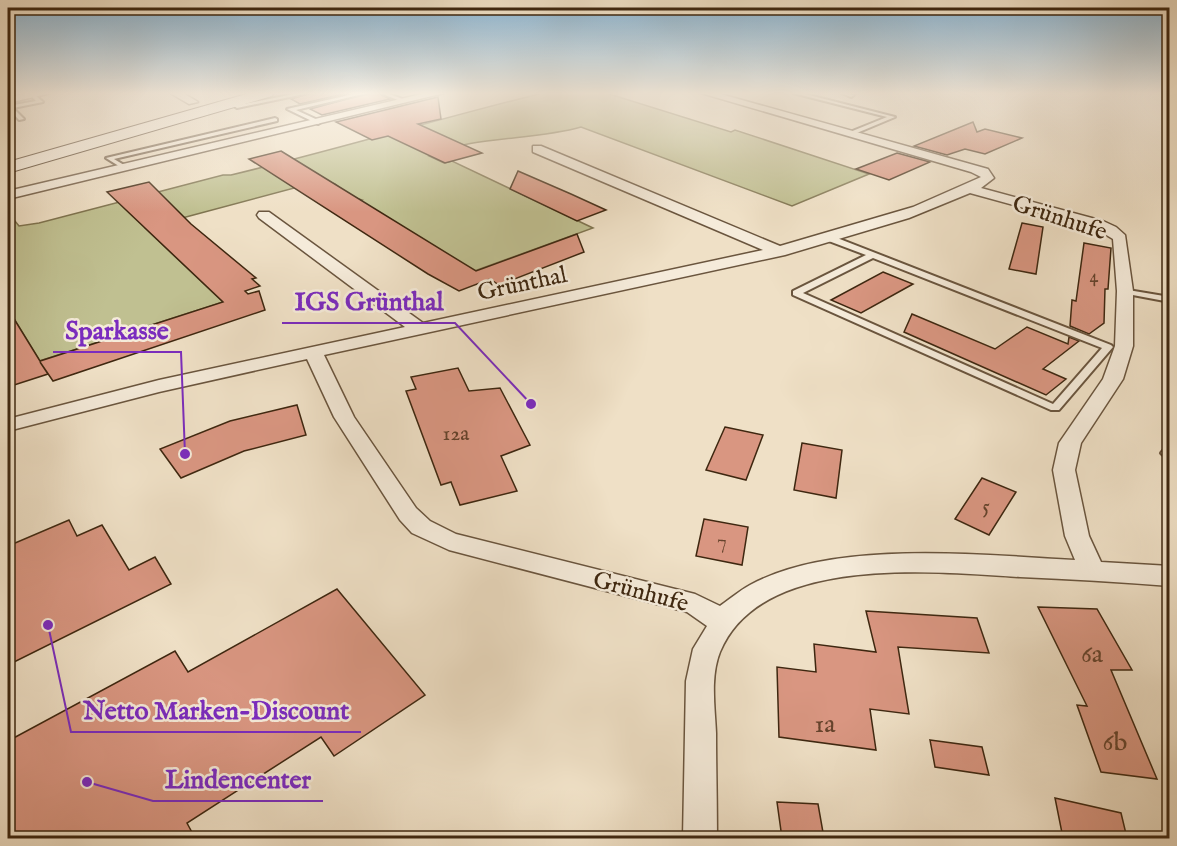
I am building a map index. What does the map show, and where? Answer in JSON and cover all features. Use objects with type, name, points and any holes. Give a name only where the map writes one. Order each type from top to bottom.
[{"type":"main road","points":[[8,155],[96,132]]},
{"type":"main road","points":[[8,168],[117,132]]},
{"type":"street","points":[[8,195],[122,166],[271,132]]},
{"type":"street","points":[[852,133],[984,172],[987,178],[970,189]]},
{"type":"street","points":[[537,150],[780,252]]},
{"type":"street","name":"Grünthal","points":[[8,425],[115,396],[780,252],[907,214],[970,189]]},
{"type":"street","name":"Grünhufe","points":[[970,189],[1111,230],[1119,238],[1125,291],[1124,346],[1113,380],[1070,443],[1064,470],[1077,536],[1093,571]]},
{"type":"street","points":[[264,215],[420,330]]},
{"type":"street","name":"Grünhufe","points":[[313,352],[344,417],[408,514],[421,527],[450,541],[695,604],[721,621]]},
{"type":"street","points":[[700,838],[700,677],[708,648],[721,621],[748,598],[782,582],[820,572],[916,561],[1170,576]]},
{"type":"lane","points":[[122,166],[109,158],[220,132]]},
{"type":"lane","points":[[829,238],[1108,347],[1054,408],[796,293],[872,255]]},
{"type":"lane","points":[[1125,291],[1170,300]]},
{"type":"lane","points":[[1170,449],[1167,453],[1170,454]]},
{"type":"green space","points":[[393,132],[553,132],[484,141],[446,149],[429,156],[444,163],[452,161],[593,228],[469,273],[360,201],[362,200],[352,197],[335,184],[324,180],[145,228],[223,302],[30,364],[38,358],[8,309],[11,306],[8,300],[8,216],[10,215],[19,226],[39,223]]},
{"type":"green space","points":[[596,132],[743,132],[869,174],[792,206]]},
{"type":"building","points":[[357,132],[437,132],[482,153],[445,163],[388,136],[372,140]]},
{"type":"building","points":[[947,132],[999,132],[1022,138],[985,154],[965,149],[947,155],[914,146]]},
{"type":"building","points":[[281,151],[476,271],[577,234],[584,252],[499,285],[490,279],[459,291],[428,274],[249,159]]},
{"type":"building","points":[[897,153],[930,162],[889,180],[856,169]]},
{"type":"building","points":[[518,171],[606,210],[577,221],[510,189]]},
{"type":"building","points":[[149,182],[191,224],[256,278],[252,279],[260,286],[245,291],[248,294],[259,291],[265,310],[53,381],[40,362],[48,374],[8,387],[8,309],[40,361],[223,302],[107,192]]},
{"type":"building","points":[[1022,223],[1043,227],[1036,274],[1009,269]]},
{"type":"building","points":[[1084,243],[1111,248],[1108,289],[1105,289],[1104,323],[1089,334],[1070,326],[1072,300],[1076,301]]},
{"type":"building","points":[[883,272],[913,284],[861,313],[831,300]]},
{"type":"building","points":[[912,314],[995,349],[1027,327],[1068,344],[1069,337],[1079,341],[1043,369],[1066,379],[1046,395],[904,332]]},
{"type":"building","points":[[458,368],[469,391],[500,388],[530,445],[501,456],[517,491],[460,505],[451,482],[441,485],[406,391],[416,389],[411,377]]},
{"type":"building","points":[[297,405],[306,435],[244,451],[181,478],[160,449],[230,421]]},
{"type":"building","points":[[725,427],[763,435],[746,480],[706,470]]},
{"type":"building","points":[[802,443],[842,450],[836,498],[794,490]]},
{"type":"building","points":[[982,478],[1016,492],[989,535],[955,519]]},
{"type":"building","points":[[704,519],[748,527],[742,565],[696,556]]},
{"type":"building","points":[[69,520],[77,536],[102,525],[129,570],[155,557],[171,584],[8,665],[8,546]]},
{"type":"building","points":[[337,589],[425,695],[334,756],[321,737],[187,823],[195,838],[8,838],[8,741],[175,651],[188,672]]},
{"type":"building","points":[[1038,607],[1097,609],[1132,670],[1111,670],[1157,779],[1101,772],[1077,705],[1087,706]]},
{"type":"building","points":[[866,611],[977,618],[989,653],[898,647],[909,714],[870,709],[876,750],[779,737],[777,667],[816,672],[814,644],[876,652]]},
{"type":"building","points":[[930,740],[982,747],[989,775],[935,767]]},
{"type":"building","points":[[1055,798],[1121,813],[1127,838],[1063,838]]},
{"type":"building","points":[[777,802],[818,804],[824,838],[782,838]]},
{"type":"place","name":"IGS Grünthal","points":[[531,404]]},
{"type":"place","name":"Sparkasse","points":[[185,454]]},
{"type":"place","name":"Netto Marken-Discount","points":[[48,625]]},
{"type":"place","name":"Lindencenter","points":[[87,782]]}]
